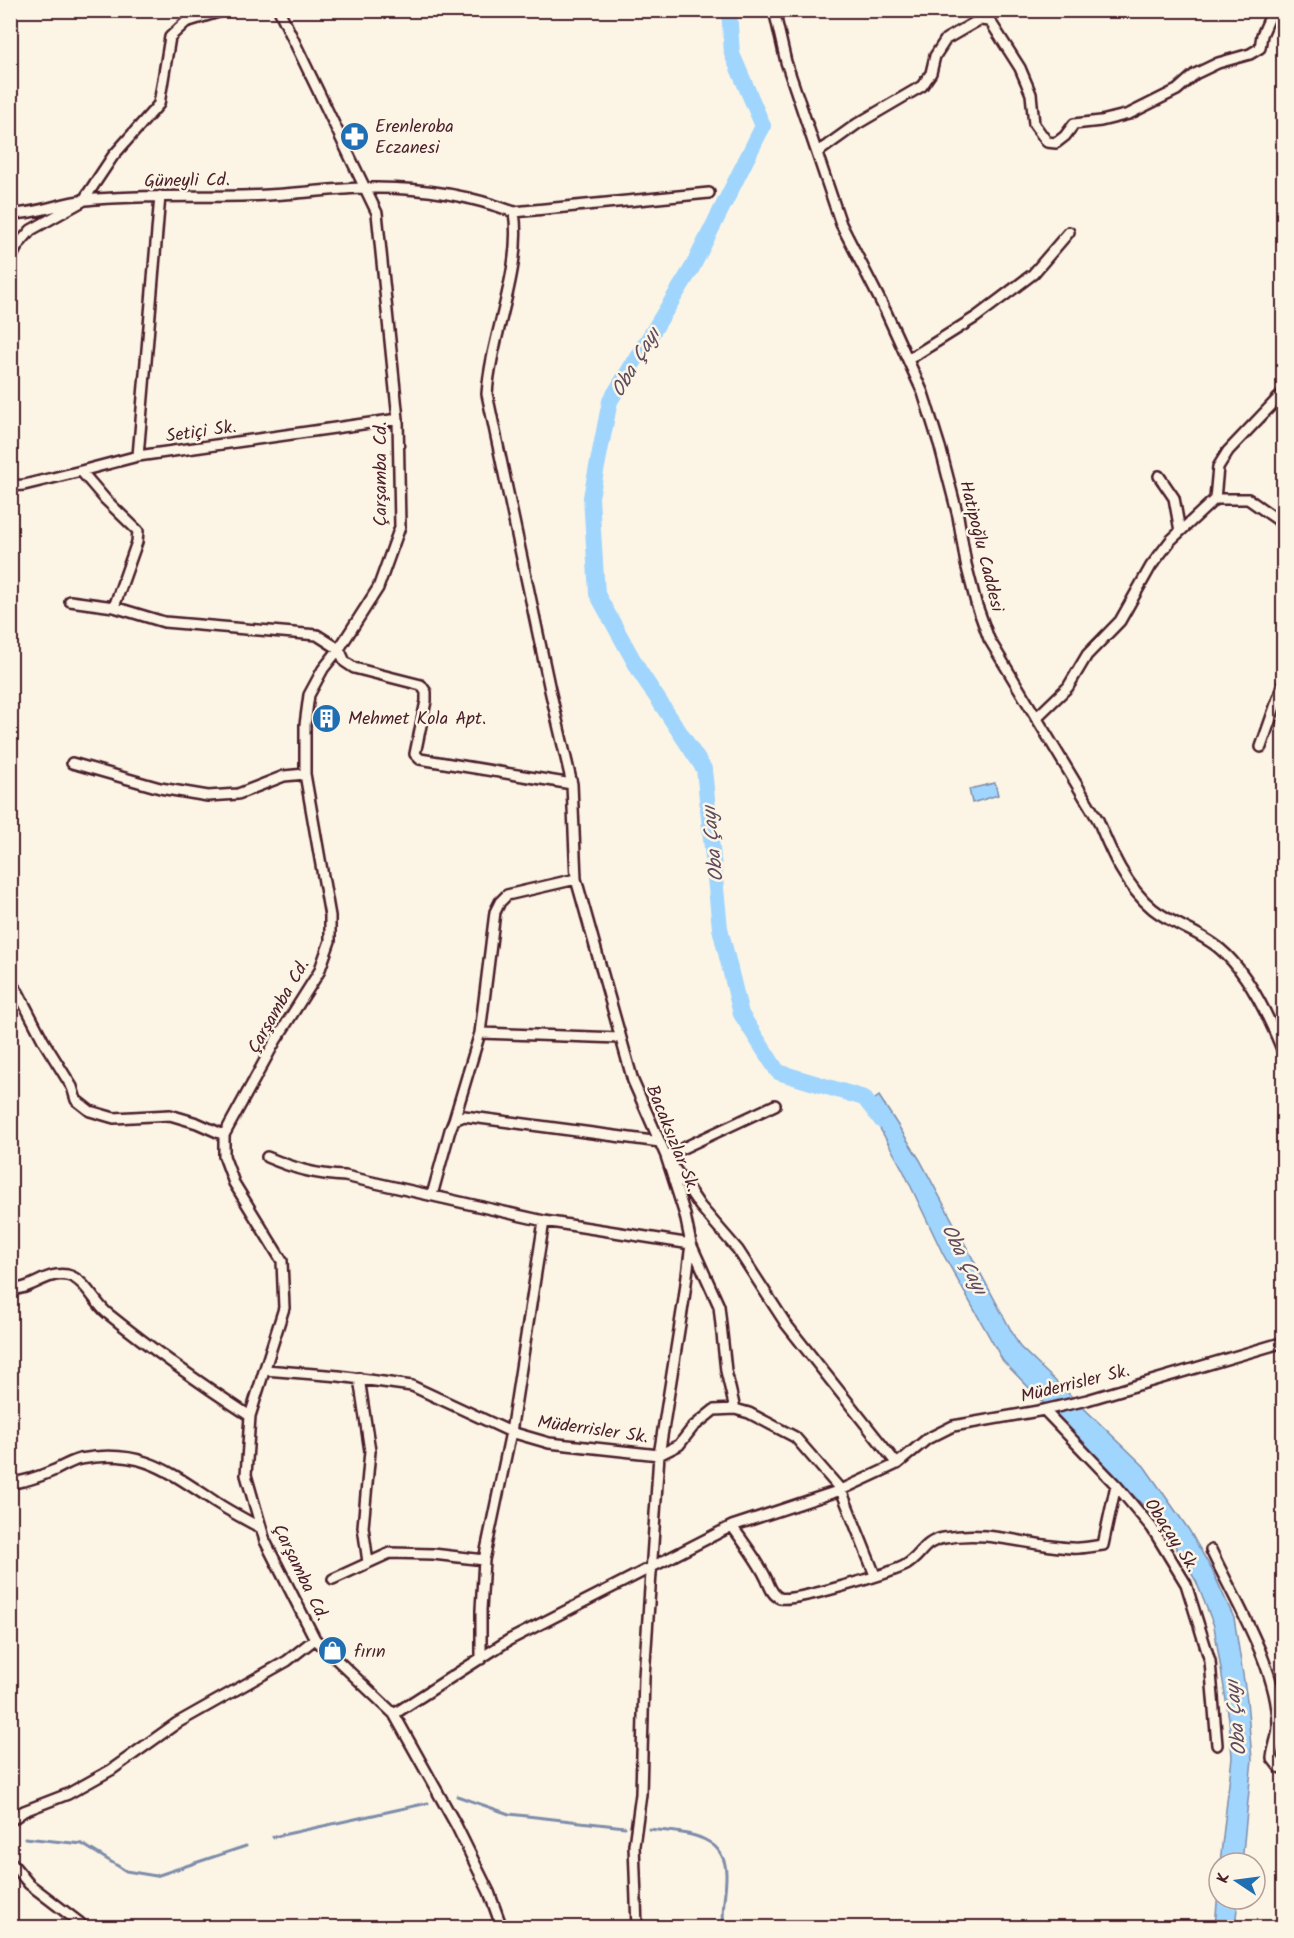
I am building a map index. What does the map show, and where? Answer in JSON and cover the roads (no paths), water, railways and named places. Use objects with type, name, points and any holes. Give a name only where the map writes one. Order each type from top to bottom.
[{"type":"street","points":[[10,260],[18,245],[31,230],[83,201],[113,156],[159,104],[170,37],[186,22],[225,10]]},
{"type":"street","name":"Çarşamba Cd.","points":[[279,10],[377,213],[398,419],[400,527],[378,588],[339,649],[323,669],[309,695],[305,725],[305,774],[330,916],[330,941],[319,972],[276,1040],[224,1135],[224,1156],[234,1183],[282,1261],[284,1308],[250,1416],[246,1475],[265,1541],[315,1639],[394,1714],[456,1825],[489,1892],[502,1928]]},
{"type":"street","name":"Hatipoğlu Caddesi","points":[[774,10],[786,62],[830,195],[923,393],[958,516],[966,564],[976,603],[989,639],[1098,820],[1111,852],[1129,882],[1154,909],[1221,949],[1249,983],[1284,1054]]},
{"type":"street","points":[[818,153],[857,124],[922,86],[931,73],[935,56],[946,39],[979,20],[990,21],[1020,68],[1031,94],[1034,124],[1047,141],[1056,143],[1074,124],[1129,114],[1177,90],[1195,74],[1218,63],[1250,54],[1260,48],[1262,35],[1273,10]]},
{"type":"street","name":"Güneyli Cd.","points":[[10,214],[25,214],[83,201],[160,196],[267,195],[366,188],[425,190],[483,200],[514,212]]},
{"type":"street","points":[[514,212],[709,194]]},
{"type":"street","points":[[138,456],[160,196]]},
{"type":"street","name":"Bacaksızlar Sk.","points":[[514,212],[517,229],[513,264],[489,368],[488,394],[550,690],[573,784],[576,879],[633,1081],[666,1156],[685,1215],[691,1245],[719,1306],[726,1371],[735,1409]]},
{"type":"street","points":[[25,214],[31,230]]},
{"type":"street","points":[[909,359],[976,317],[1033,274],[1069,232]]},
{"type":"street","points":[[1036,717],[1068,687],[1087,655],[1120,621],[1151,566],[1180,531],[1215,499],[1218,467],[1228,451],[1284,392]]},
{"type":"street","name":"Setiçi Sk.","points":[[10,486],[24,485],[138,456],[398,419]]},
{"type":"street","points":[[81,471],[105,499],[138,531],[137,542],[114,607]]},
{"type":"street","points":[[1159,476],[1174,498],[1180,531]]},
{"type":"street","points":[[1215,499],[1248,499],[1278,520],[1284,531]]},
{"type":"street","points":[[70,601],[114,607],[174,623],[317,635],[339,649],[345,662],[354,668],[421,685],[426,692],[426,700],[415,754],[420,759],[573,784]]},
{"type":"street","points":[[1261,747],[1284,681]]},
{"type":"street","points":[[72,763],[160,788],[208,796],[238,794],[284,776],[305,774]]},
{"type":"street","points":[[432,1196],[480,1033],[495,912],[507,895],[576,879]]},
{"type":"street","points":[[10,982],[18,992],[44,1042],[72,1087],[76,1100],[90,1111],[114,1118],[170,1115],[197,1123],[224,1135]]},
{"type":"street","points":[[480,1033],[620,1038]]},
{"type":"street","points":[[775,1105],[666,1156],[700,1206],[738,1250],[786,1324],[897,1464]]},
{"type":"street","points":[[454,1120],[464,1116],[660,1142]]},
{"type":"street","points":[[267,1157],[296,1169],[323,1175],[345,1176],[544,1221],[691,1245],[659,1455],[644,1677],[641,1794],[634,1845],[637,1928]]},
{"type":"street","points":[[480,1659],[480,1610],[484,1560],[511,1432],[544,1221]]},
{"type":"street","points":[[10,1289],[21,1290],[53,1275],[69,1275],[81,1284],[104,1310],[158,1353],[250,1416]]},
{"type":"street","name":"Müderrisler Sk.","points":[[394,1714],[509,1640],[732,1526],[841,1490],[897,1464],[927,1439],[953,1426],[1086,1400],[1284,1342]]},
{"type":"street","name":"Müderrisler Sk.","points":[[265,1370],[359,1378],[412,1386],[511,1432],[549,1443],[659,1455],[679,1445],[693,1427],[714,1410],[735,1409]]},
{"type":"street","points":[[359,1378],[370,1451],[363,1527],[368,1562]]},
{"type":"street","points":[[735,1409],[749,1413],[795,1437],[841,1490],[875,1575]]},
{"type":"street","name":"Obaçay Sk.","points":[[1044,1410],[1116,1485],[1152,1528],[1186,1584],[1210,1661],[1217,1744]]},
{"type":"street","points":[[10,1483],[52,1471],[77,1460],[108,1455],[142,1460],[174,1474],[261,1528]]},
{"type":"street","points":[[732,1526],[765,1576],[772,1592],[780,1598],[795,1597],[853,1583],[904,1566],[916,1558],[924,1545],[943,1538],[992,1535],[1073,1549],[1104,1545],[1116,1485]]},
{"type":"street","points":[[1211,1550],[1257,1645],[1275,1694],[1278,1728],[1272,1758],[1279,1767],[1284,1769]]},
{"type":"street","points":[[333,1579],[390,1553],[433,1554],[484,1560]]},
{"type":"street","points":[[10,1821],[24,1811],[68,1794],[111,1770],[177,1723],[287,1661],[315,1639]]},
{"type":"street","points":[[10,1861],[29,1884],[80,1923],[83,1928]]},
{"type":"water","points":[[995,783],[998,795],[972,803],[969,789]]},
{"type":"water","points":[[879,1096],[920,1160],[1020,1347],[1144,1466],[1189,1530],[1212,1570],[1234,1618],[1247,1700],[1252,1759],[1243,1851],[1221,1851],[1232,1757],[1229,1719],[1214,1626],[1196,1581],[1164,1527],[1003,1361],[943,1254],[903,1170],[867,1105]]},
{"type":"water","points":[[1216,1911],[1237,1911],[1235,1927],[1215,1927]]},
{"type":"waterway","name":"Oba Çayı","points":[[729,10],[732,54],[763,126],[692,268],[610,401],[591,497],[597,594],[640,672],[704,769],[720,928],[741,1014],[778,1072],[864,1098],[882,1121]]},
{"type":"waterway","points":[[457,1796],[509,1814],[625,1827]]},
{"type":"waterway","points":[[273,1837],[428,1803]]},
{"type":"waterway","points":[[649,1829],[700,1837],[719,1851],[724,1862],[726,1876],[724,1928]]},
{"type":"waterway","points":[[25,1838],[82,1844],[126,1871],[156,1876],[246,1846]]},
{"type":"place","name":"Erenleroba Eczanesi","points":[[354,136]]},
{"type":"place","name":"Mehmet Kola Apt.","points":[[327,718]]},
{"type":"place","name":"fırın","points":[[333,1651]]}]
